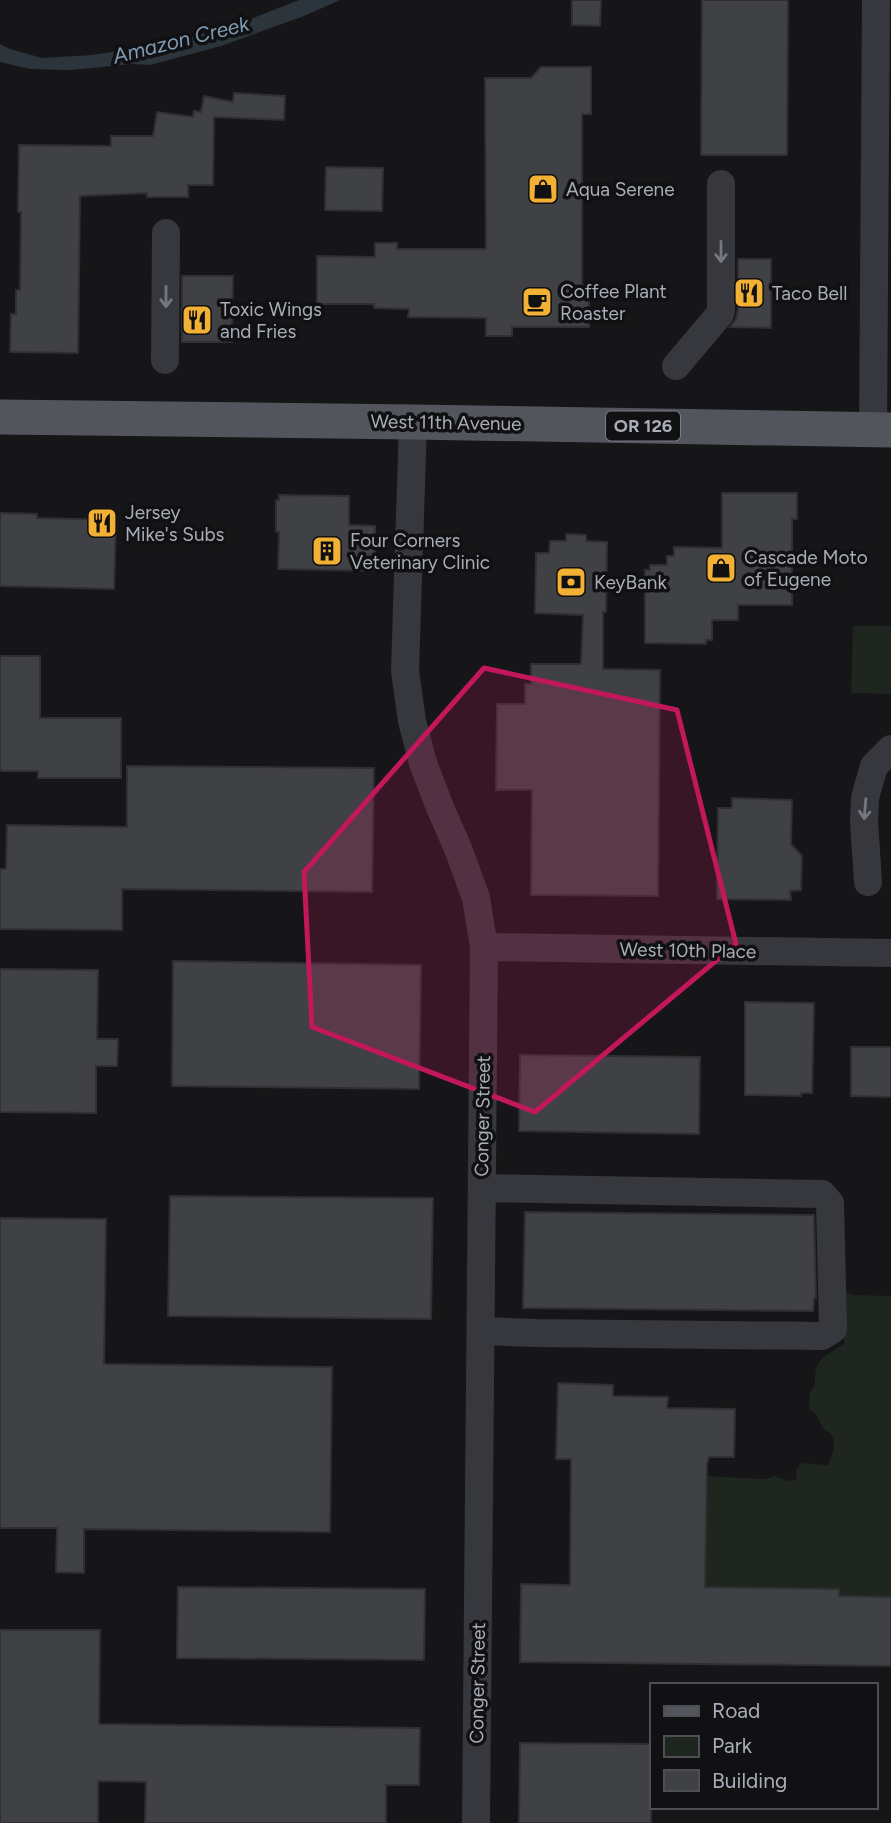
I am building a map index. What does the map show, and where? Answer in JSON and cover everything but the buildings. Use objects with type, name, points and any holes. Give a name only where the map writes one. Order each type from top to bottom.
[{"type":"main road","name":"West 11th Avenue","points":[[0,417],[882,430]]},
{"type":"street","points":[[876,0],[883,219],[882,430]]},
{"type":"street","points":[[676,366],[721,310],[721,184]]},
{"type":"street","points":[[165,360],[166,233]]},
{"type":"street","name":"Conger Street","points":[[414,422],[405,671],[412,721],[423,763],[476,898],[484,947],[476,1823]]},
{"type":"street","points":[[868,882],[865,798],[874,766],[891,749]]},
{"type":"street","name":"West 10th Place","points":[[484,947],[891,953]]},
{"type":"street","points":[[481,1331],[822,1336],[833,1329],[830,1203],[822,1194],[482,1188]]},
{"type":"highlighted area","points":[[484,668],[677,710],[736,944],[535,1112],[312,1027],[304,872]]},
{"type":"green space","points":[[853,626],[891,626],[891,694],[851,693]]},
{"type":"green space","points":[[845,1291],[853,1295],[891,1296],[891,1597],[839,1596],[839,1588],[706,1587],[706,1476],[766,1479],[774,1476],[789,1481],[797,1479],[796,1470],[801,1463],[828,1465],[834,1440],[816,1414],[809,1409],[810,1392],[815,1385],[819,1363],[845,1343],[833,1301]]},
{"type":"water","name":"Amazon Creek","points":[[299,0],[340,0],[221,46],[150,65],[132,64],[71,70],[30,69],[0,62],[0,44],[42,58],[92,55],[169,43],[238,24]]},
{"type":"place","name":"Aqua Serene","points":[[543,189]]},
{"type":"place","name":"Taco Bell","points":[[749,293]]},
{"type":"place","name":"Coffee Plant Roaster","points":[[537,302]]},
{"type":"place","name":"Toxic Wings and Fries","points":[[197,320]]},
{"type":"place","name":"Jersey Mike's Subs","points":[[102,523]]},
{"type":"place","name":"Four Corners Veterinary Clinic","points":[[327,551]]},
{"type":"place","name":"Cascade Moto of Eugene","points":[[721,568]]},
{"type":"place","name":"KeyBank","points":[[571,582]]}]
